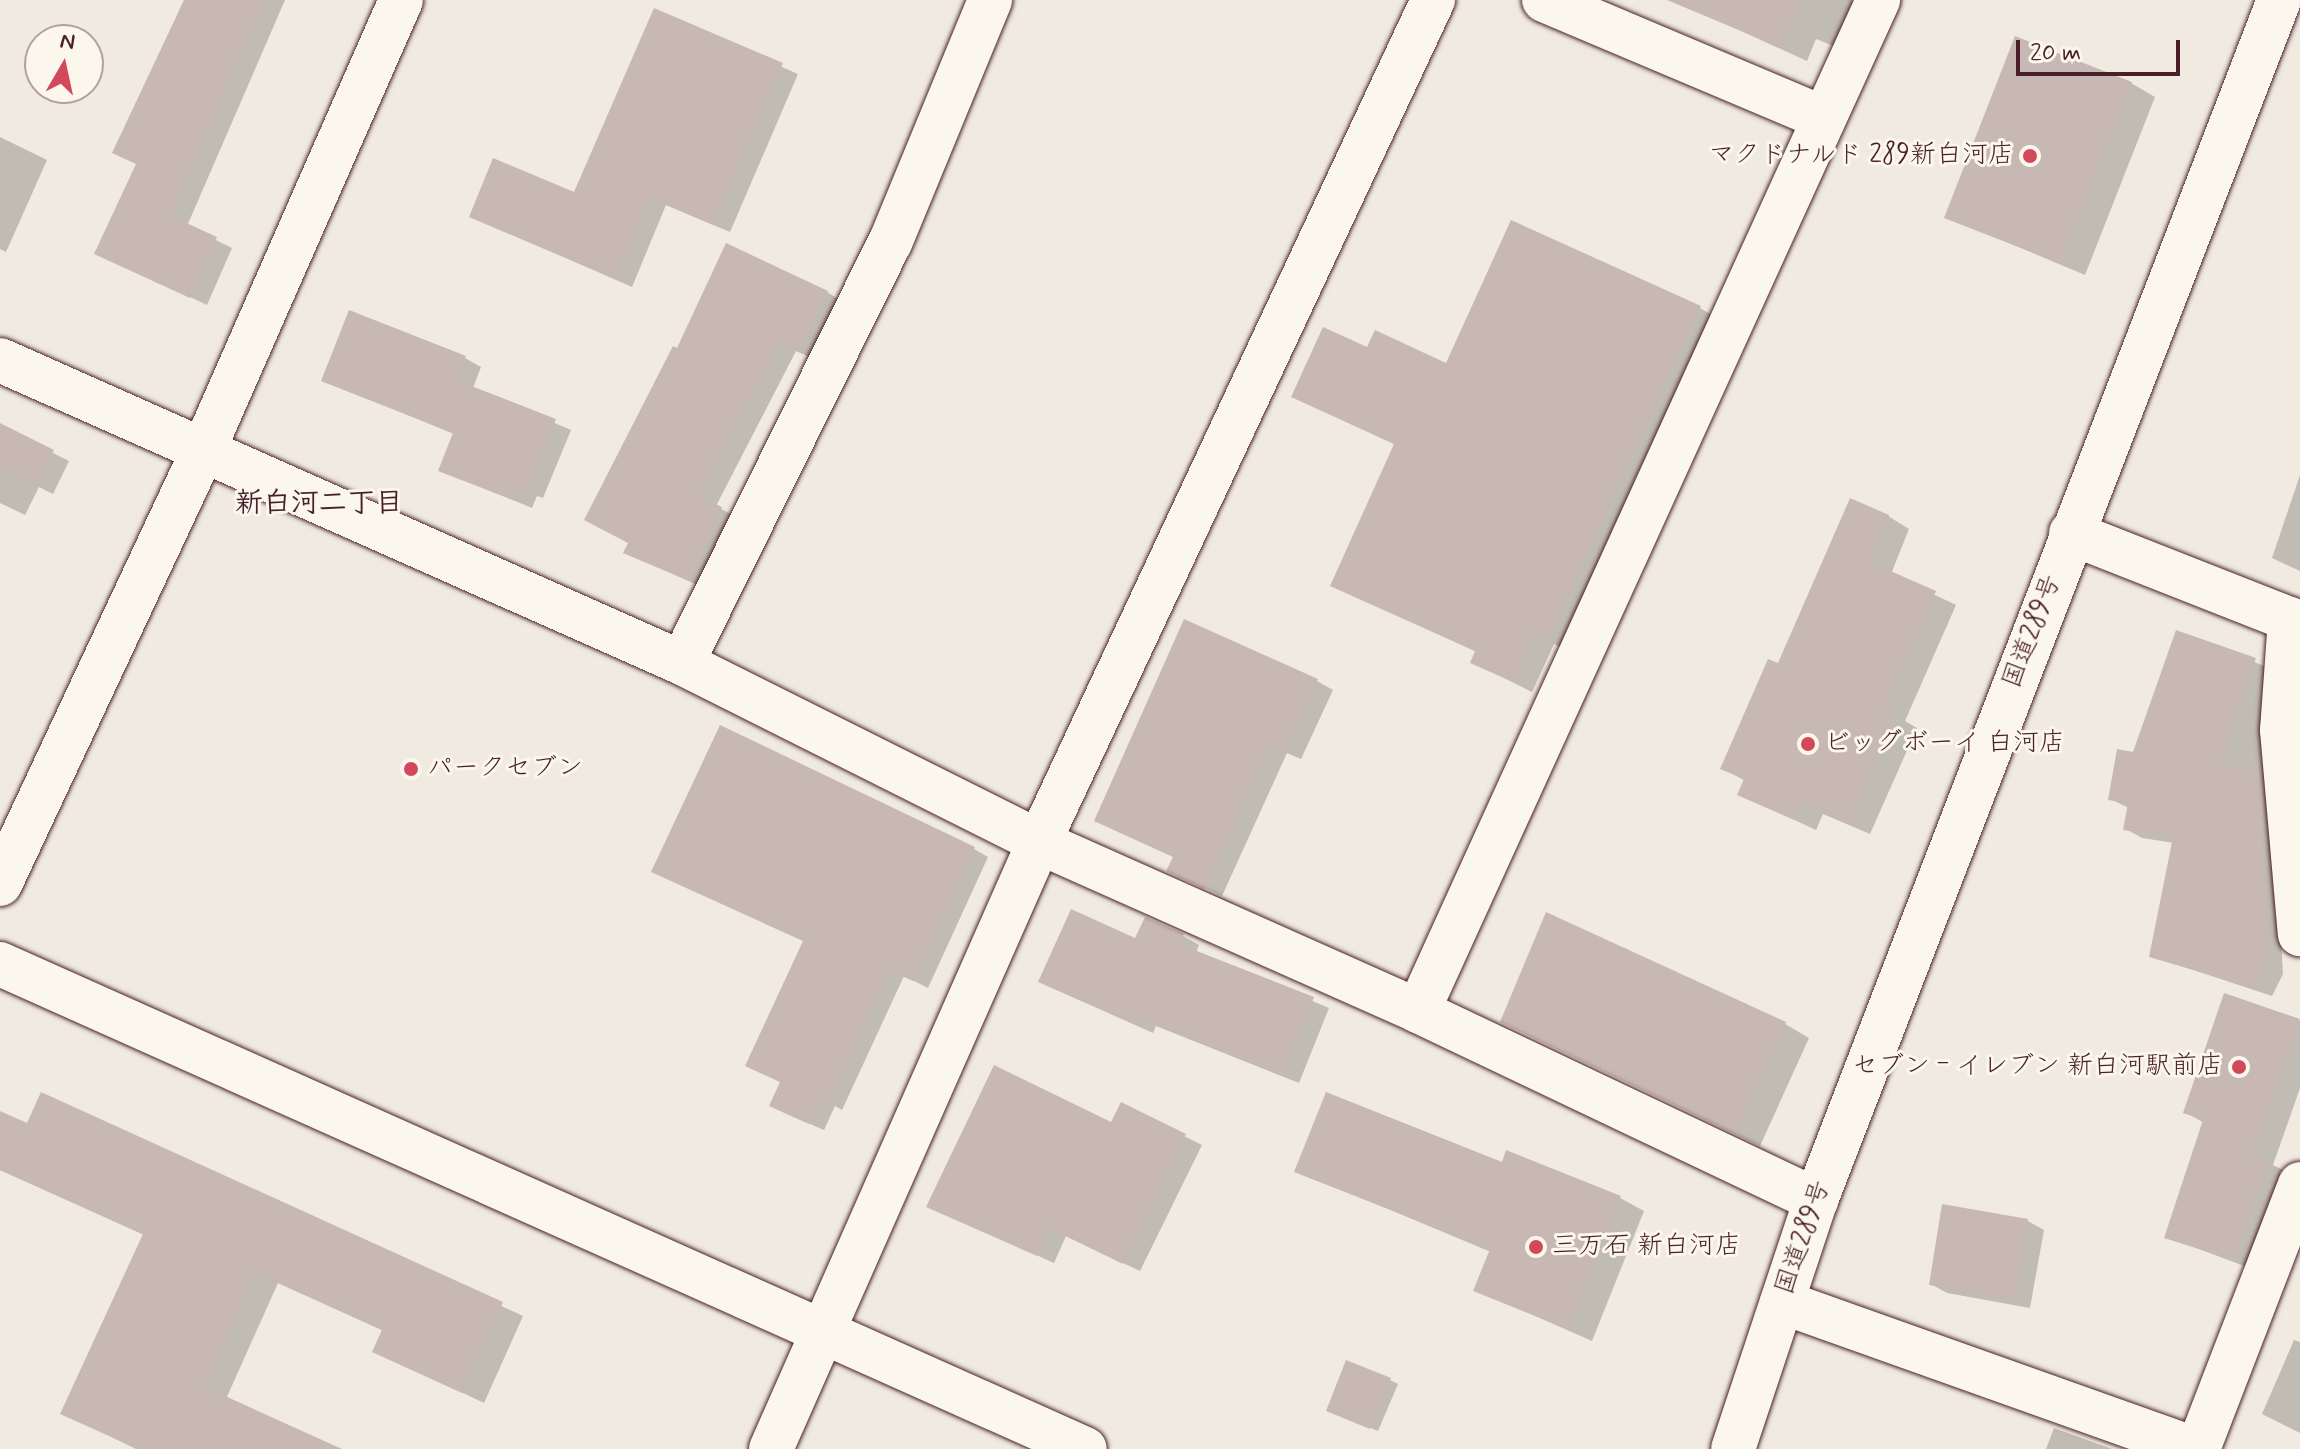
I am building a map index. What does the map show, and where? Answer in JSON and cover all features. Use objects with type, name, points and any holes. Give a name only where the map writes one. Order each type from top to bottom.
[{"type":"main road","points":[[0,884],[204,449],[401,0]]},
{"type":"main road","points":[[682,663],[890,243],[990,0]]},
{"type":"main road","points":[[771,1449],[1039,842],[1433,0]]},
{"type":"main road","points":[[1544,0],[1821,117]]},
{"type":"main road","points":[[1418,1011],[1821,117],[1878,0]]},
{"type":"main road","name":"国道289号","points":[[1733,1449],[1816,1200],[2279,0]]},
{"type":"main road","points":[[0,360],[682,663],[1039,842],[1418,1011],[1816,1200]]},
{"type":"main road","points":[[2071,533],[2295,621],[2282,730],[2300,934]]},
{"type":"main road","points":[[0,964],[1085,1449]]},
{"type":"main road","points":[[1782,1302],[2196,1449],[2300,1184]]},
{"type":"building","points":[[184,0],[264,0],[171,216],[217,237],[190,298],[94,254],[136,164],[112,153]]},
{"type":"building","points":[[1667,0],[1801,0],[1782,48]]},
{"type":"building","points":[[654,8],[783,63],[713,225],[650,198],[615,279],[469,217],[493,158],[574,192]]},
{"type":"building","points":[[2015,36],[2132,82],[2060,263],[1944,218]]},
{"type":"building","points":[[1511,220],[1701,306],[1547,640],[1534,635],[1513,682],[1470,663],[1475,651],[1330,586],[1394,444],[1291,397],[1323,327],[1367,347],[1375,330],[1446,363]]},
{"type":"building","points":[[726,243],[828,291],[799,352],[779,343],[700,497],[722,507],[689,581],[623,553],[628,543],[584,520],[673,346],[677,348]]},
{"type":"building","points":[[349,310],[466,356],[456,380],[556,419],[526,491],[521,488],[516,501],[438,471],[453,433],[321,381]]},
{"type":"building","points":[[0,423],[54,450],[36,486],[0,469]]},
{"type":"building","points":[[1850,498],[1889,515],[1870,562],[1936,591],[1884,709],[1896,714],[1848,824],[1801,803],[1794,820],[1737,795],[1744,779],[1720,769],[1768,659],[1778,663]]},
{"type":"building","points":[[1184,619],[1318,679],[1284,752],[1270,745],[1205,889],[1166,871],[1173,857],[1094,821]]},
{"type":"building","points":[[2176,630],[2256,658],[2219,766],[2261,772],[2267,964],[2255,988],[2149,957],[2173,837],[2123,830],[2128,803],[2108,800],[2117,749],[2133,752]]},
{"type":"building","points":[[720,725],[975,847],[913,981],[889,970],[828,1104],[820,1100],[809,1124],[769,1106],[780,1082],[745,1066],[803,941],[651,872]]},
{"type":"building","points":[[1071,909],[1135,938],[1145,917],[1184,934],[1179,944],[1314,997],[1282,1075],[1140,1018],[1136,1025],[1038,982]]},
{"type":"building","points":[[1546,912],[1786,1022],[1736,1134],[1500,1022]]},
{"type":"building","points":[[2224,993],[2300,1019],[2253,1154],[2267,1159],[2234,1260],[2164,1238],[2203,1120],[2183,1113]]},
{"type":"building","points":[[994,1065],[1111,1122],[1121,1102],[1186,1134],[1123,1264],[1049,1228],[1037,1256],[926,1207]]},
{"type":"building","points":[[41,1092],[503,1302],[462,1393],[372,1352],[382,1330],[256,1273],[205,1387],[342,1449],[138,1449],[60,1414],[143,1234],[0,1170],[0,1111],[27,1123]]},
{"type":"building","points":[[1326,1092],[1502,1162],[1506,1150],[1621,1196],[1568,1329],[1473,1291],[1490,1249],[1294,1172]]},
{"type":"building","points":[[1942,1204],[2028,1219],[2014,1300],[1929,1285]]},
{"type":"building","points":[[1346,1360],[1391,1378],[1370,1429],[1326,1411]]},
{"type":"place","name":"マクドナルド 289新白河店","points":[[2030,156]]},
{"type":"place","name":"ビッグボーイ 白河店","points":[[1808,744]]},
{"type":"place","name":"パークセブン","points":[[411,769]]},
{"type":"place","name":"セブン‐イレブン 新白河駅前店","points":[[2239,1067]]},
{"type":"place","name":"三万石 新白河店","points":[[1536,1247]]},
{"type":"district","name":"新白河二丁目","points":[[319,504]]}]
